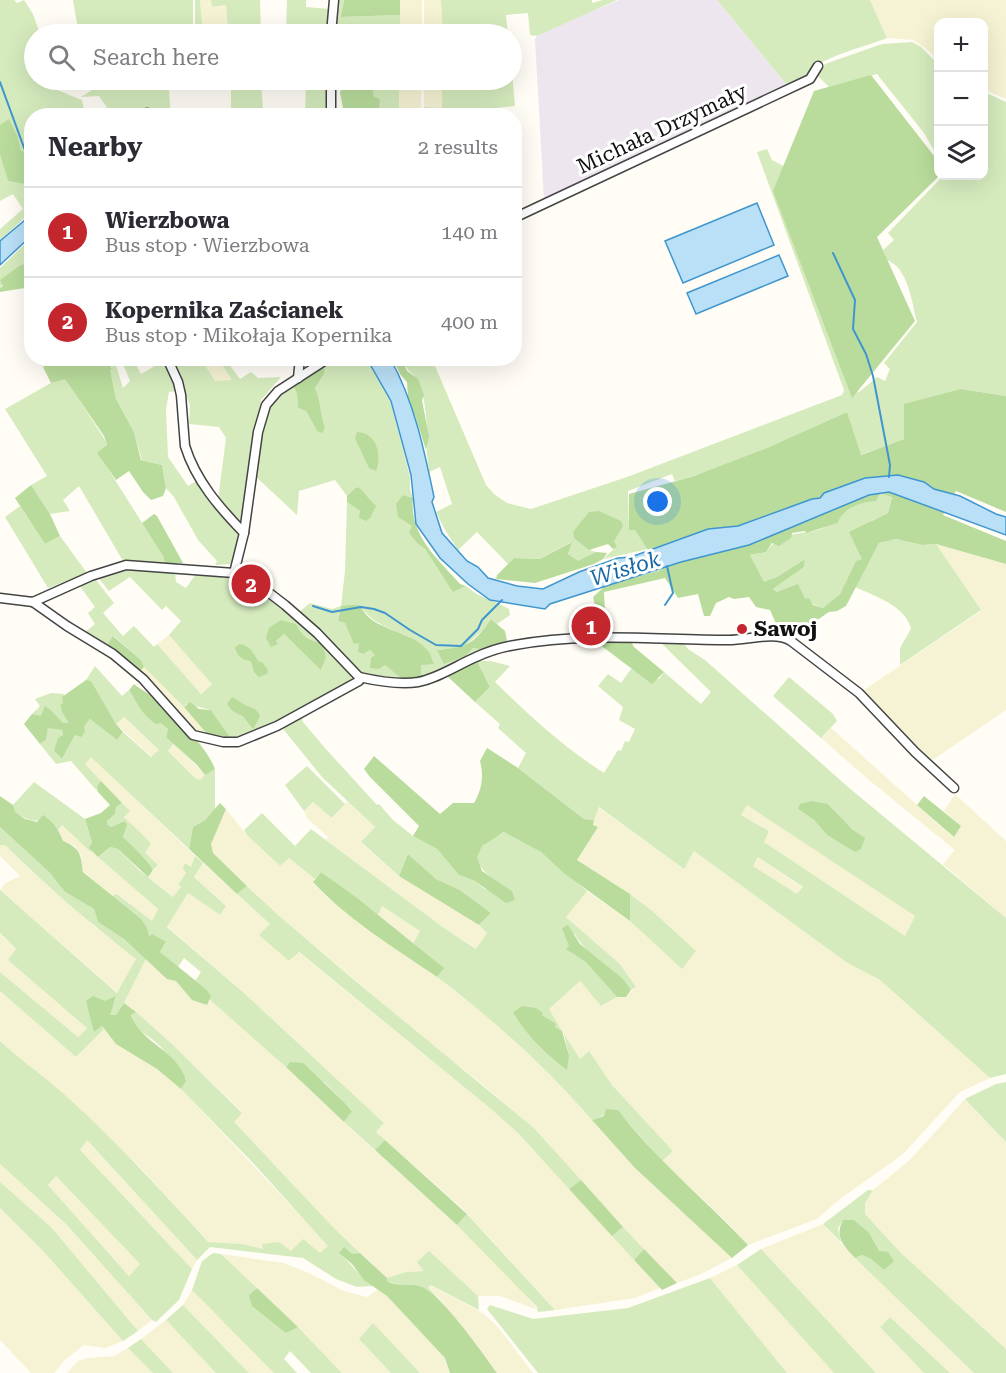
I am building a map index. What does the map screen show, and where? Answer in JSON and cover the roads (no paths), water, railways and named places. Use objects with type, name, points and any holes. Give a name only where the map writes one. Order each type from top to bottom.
[{"type":"street","points":[[332,24],[334,0]]},
{"type":"street","name":"Michała Drzymały","points":[[522,214],[810,79],[818,66]]},
{"type":"street","points":[[331,90],[332,108]]},
{"type":"street","points":[[171,366],[178,382],[188,456],[215,503],[244,533]]},
{"type":"street","points":[[298,378],[299,366]]},
{"type":"street","points":[[234,573],[244,533],[263,412],[272,397],[315,366]]},
{"type":"street","points":[[33,602],[91,576],[126,565],[234,573],[259,585],[285,605],[317,633],[359,677],[402,682],[420,681],[493,650],[516,645],[568,639],[634,637],[728,640],[781,636],[791,641],[859,693],[954,789]]},
{"type":"street","points":[[0,598],[33,602],[113,654],[143,679],[193,735],[223,742],[238,742],[277,726],[359,681],[359,677]]},
{"type":"water","points":[[757,203],[774,245],[683,283],[665,241]]},
{"type":"water","points":[[24,221],[24,243],[0,265],[0,241]]},
{"type":"water","points":[[779,255],[788,276],[696,314],[687,293]]},
{"type":"water","name":"Wisłok","points":[[371,366],[394,366],[406,391],[426,461],[434,497],[432,502],[442,533],[467,561],[478,567],[488,578],[517,586],[543,589],[579,572],[618,558],[631,557],[708,529],[738,526],[820,498],[824,493],[865,478],[898,475],[960,496],[1006,517],[1006,535],[889,492],[869,495],[749,545],[681,562],[550,604],[545,609],[490,600],[468,584],[440,558],[416,524],[411,475],[391,401]]},
{"type":"waterway","points":[[0,82],[24,148]]},
{"type":"waterway","points":[[833,253],[855,300],[853,329],[866,354],[873,376],[890,465],[889,477]]},
{"type":"waterway","name":"Wisłok","points":[[665,605],[673,593],[667,566]]},
{"type":"waterway","points":[[313,606],[332,612],[361,607],[374,609],[385,613],[436,645],[461,646],[502,600]]},
{"type":"place","name":"Kopernika Zaścianek","points":[[251,584]]},
{"type":"place","name":"Wierzbowa","points":[[591,626]]},
{"type":"place","name":"Sawoj","points":[[742,629]]}]
